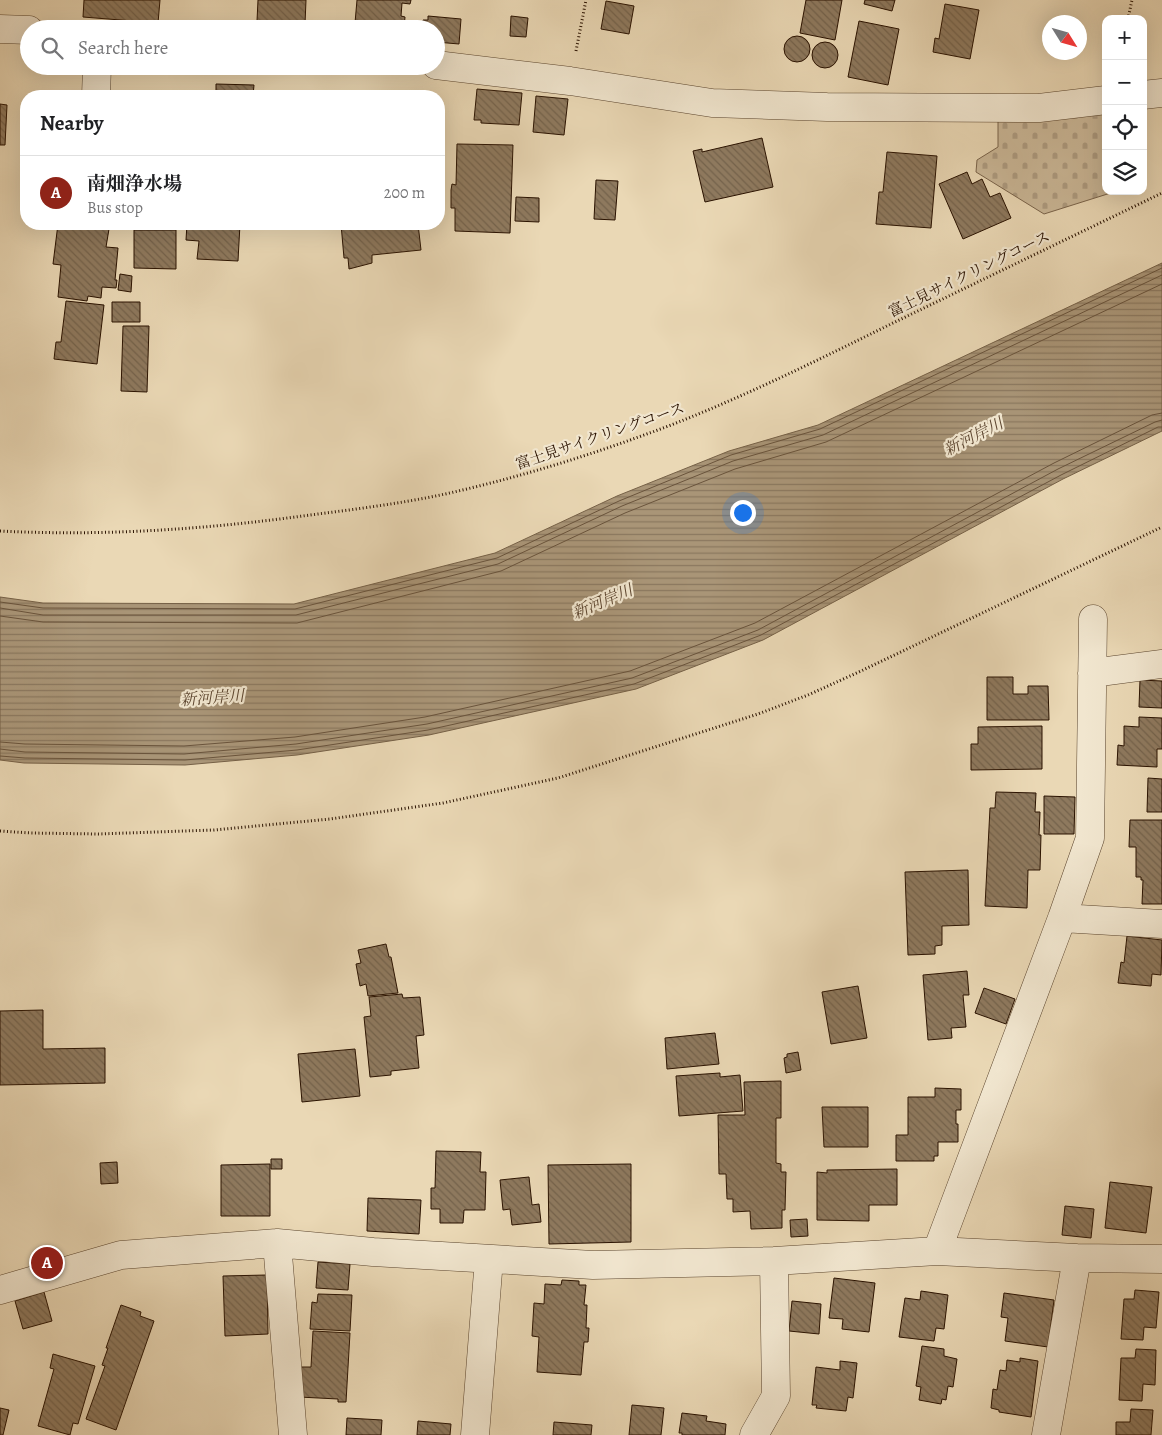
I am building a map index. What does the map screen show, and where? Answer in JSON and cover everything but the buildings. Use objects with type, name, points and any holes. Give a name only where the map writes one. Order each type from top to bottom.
[{"type":"street","points":[[0,30],[20,30]]},
{"type":"street","points":[[445,66],[570,80],[712,103],[827,107],[1039,108],[1102,100]]},
{"type":"street","points":[[96,90],[97,75]]},
{"type":"street","points":[[1147,95],[1162,93]]},
{"type":"street","points":[[937,1251],[1062,918],[1090,838],[1092,619]]},
{"type":"street","points":[[1092,674],[1162,664]]},
{"type":"street","points":[[1062,918],[1162,924]]},
{"type":"street","points":[[277,1243],[293,1435]]},
{"type":"street","points":[[0,1290],[122,1255],[277,1243],[373,1252],[592,1265],[774,1261],[937,1251],[1162,1260]]},
{"type":"street","points":[[1046,1435],[1077,1258]]},
{"type":"street","points":[[475,1435],[489,1259]]},
{"type":"street","points":[[754,1435],[776,1396],[774,1261]]},
{"type":"path","points":[[570,80],[586,0]]},
{"type":"path","points":[[1129,15],[1132,0]]},
{"type":"path","name":"富士見サイクリングコース","points":[[0,531],[131,532],[244,524],[450,493],[530,473],[615,446],[673,425],[729,401],[809,365],[1162,193]]},
{"type":"path","points":[[0,831],[98,834],[214,830],[330,819],[443,803],[558,778],[758,714],[808,695],[1162,527]]},
{"type":"green space","points":[[1102,114],[1102,195],[1104,195],[1044,214],[976,172],[977,160],[998,147],[998,121]]},
{"type":"water","name":"新河岸川","points":[[1162,263],[1162,431],[1063,479],[763,640],[636,689],[429,735],[297,755],[185,765],[24,763],[0,760],[0,597],[43,603],[294,604],[495,553],[617,496],[729,451],[818,425]]},
{"type":"place","name":"南畑浄水場","points":[[47,1263]]}]
